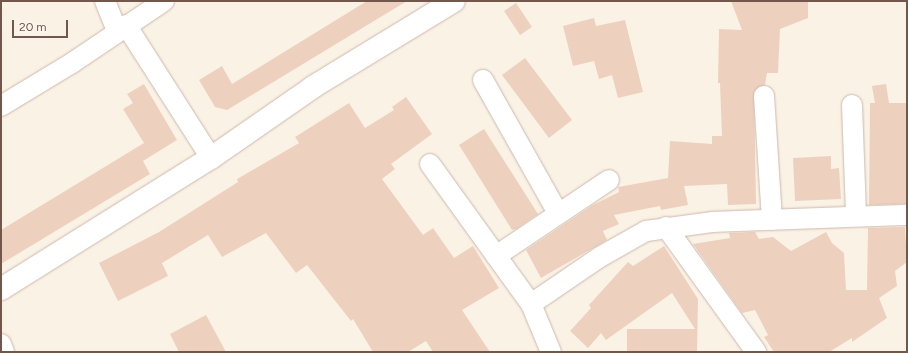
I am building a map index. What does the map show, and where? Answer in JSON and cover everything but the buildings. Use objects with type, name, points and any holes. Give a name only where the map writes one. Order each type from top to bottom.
[{"type":"main road","points":[[1,288],[212,158],[313,86],[454,1]]},
{"type":"street","points":[[105,1],[121,28],[212,158]]},
{"type":"street","points":[[1,106],[72,63],[121,28],[164,1]]},
{"type":"street","points":[[483,80],[558,213]]},
{"type":"street","points":[[764,96],[772,220]]},
{"type":"street","points":[[852,105],[856,216]]},
{"type":"street","points":[[430,164],[531,304],[551,352]]},
{"type":"street","points":[[496,256],[609,180]]},
{"type":"street","points":[[531,304],[631,238],[666,227],[772,220],[907,215]]},
{"type":"street","points":[[666,227],[756,352]]},
{"type":"street","points":[[1,344],[4,352]]}]
